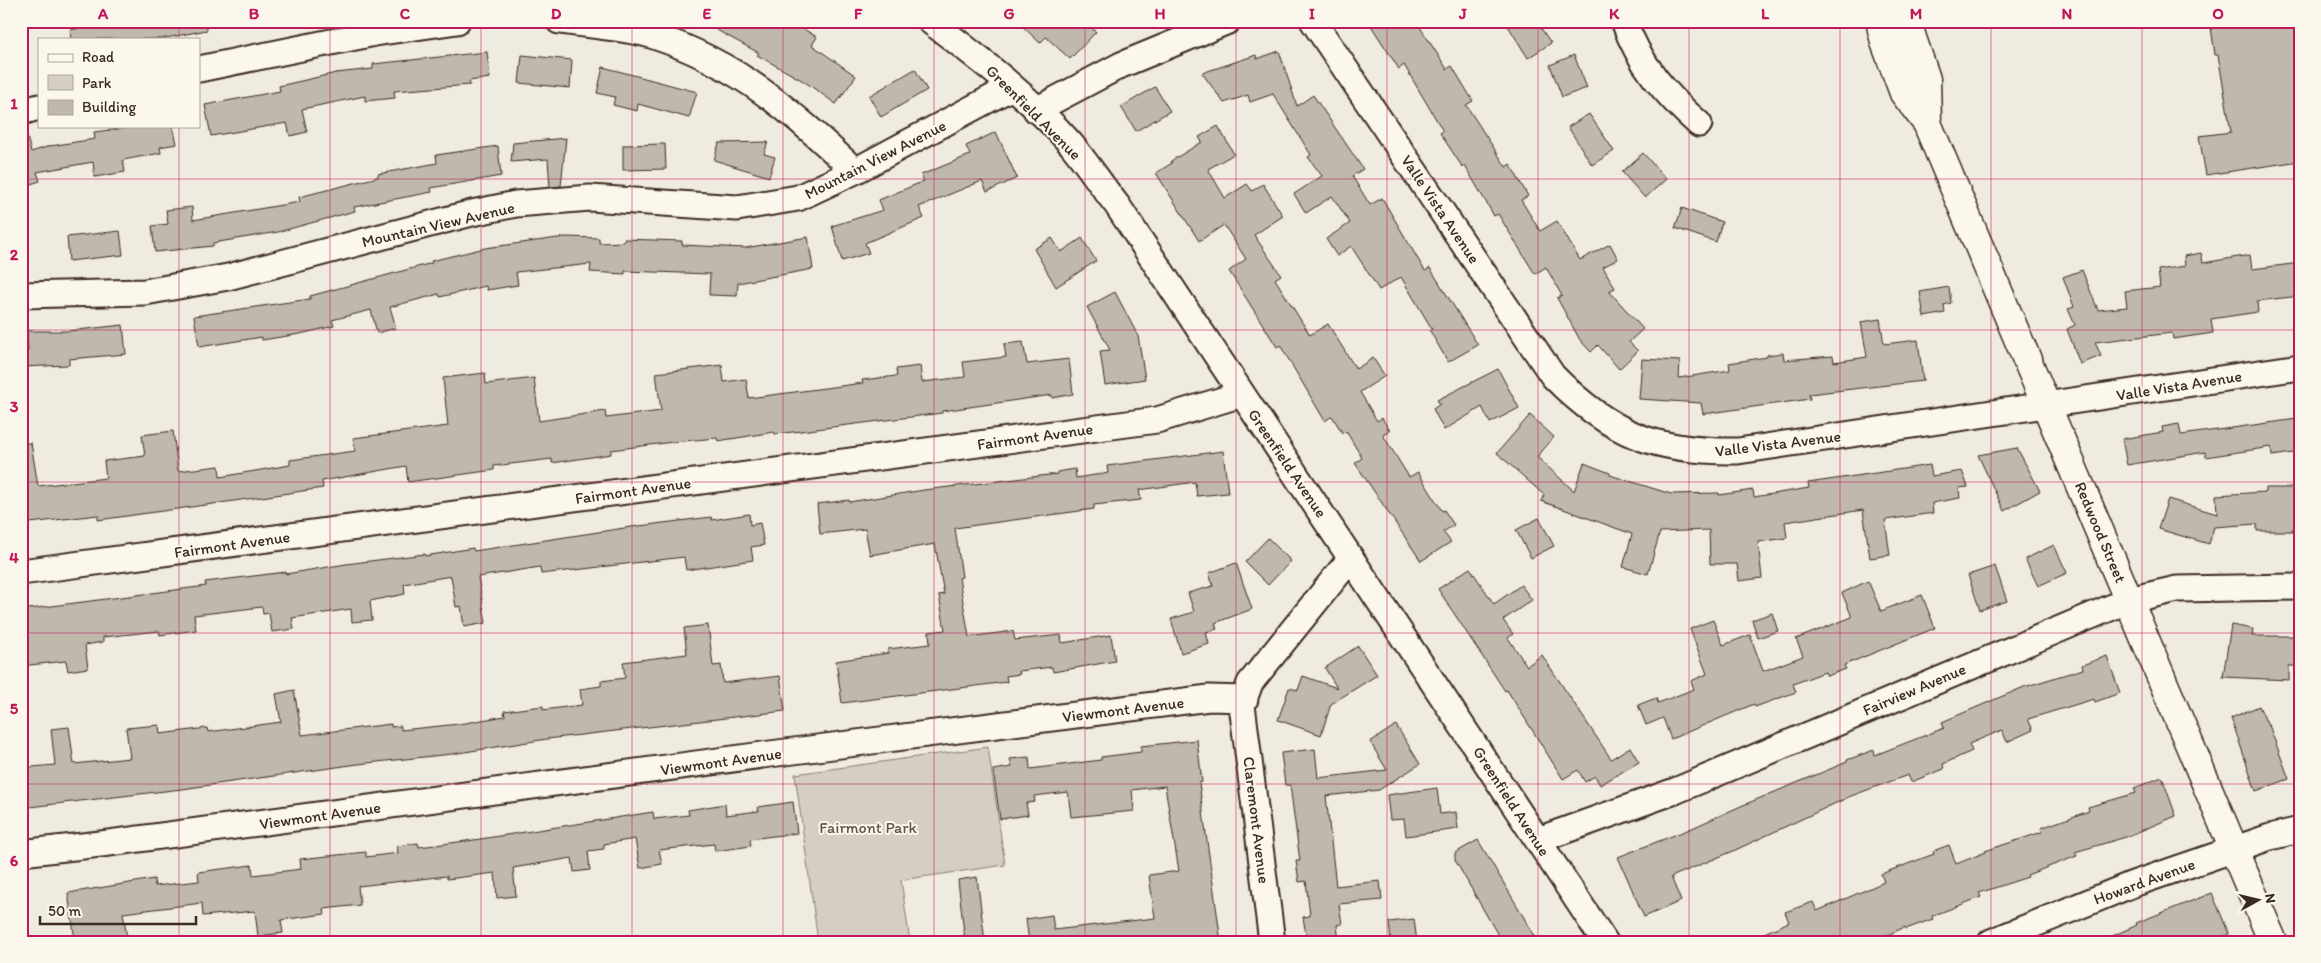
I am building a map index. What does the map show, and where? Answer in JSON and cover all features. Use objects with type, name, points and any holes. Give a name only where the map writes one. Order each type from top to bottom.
[{"type":"main road","name":"Redwood Street","points":[[1880,21],[1885,42],[1904,94],[1927,123],[2048,405],[2273,942]]},
{"type":"main road","name":"Redwood Street","points":[[1910,21],[1911,34],[1926,80],[1927,123]]},
{"type":"street","points":[[200,69],[375,33],[457,21]]},
{"type":"street","points":[[559,21],[652,35],[698,53],[750,82],[792,112],[855,171]]},
{"type":"street","name":"Greenfield Avenue","points":[[930,21],[999,73],[1071,145],[1117,205],[1605,942]]},
{"type":"street","points":[[1036,110],[1121,65],[1228,21]]},
{"type":"street","name":"Valle Vista Avenue","points":[[1313,21],[1553,376],[1593,413],[1632,436],[1674,448],[1738,451],[2300,367]]},
{"type":"street","points":[[1624,21],[1632,45],[1656,81],[1671,100],[1699,124]]},
{"type":"street","name":"Mountain View Avenue","points":[[21,295],[145,292],[228,277],[472,213],[516,204],[590,198],[746,206],[798,198],[855,171],[1012,87]]},
{"type":"street","points":[[21,112],[38,107]]},
{"type":"street","name":"Fairmont Avenue","points":[[21,572],[1157,420],[1242,394]]},
{"type":"street","points":[[1244,699],[1250,683],[1351,558]]},
{"type":"street","name":"Fairview Avenue","points":[[1538,840],[1675,791],[2129,600],[2177,589],[2300,587]]},
{"type":"street","name":"Viewmont Avenue","points":[[21,853],[119,842],[1209,698],[1244,699]]},
{"type":"street","name":"Claremont Avenue","points":[[1244,699],[1242,705],[1272,942]]},
{"type":"street","name":"Howard Avenue","points":[[1990,942],[2133,884],[2235,848],[2300,830]]},
{"type":"green space","name":"Fairmont Park","points":[[988,747],[1005,865],[901,880],[910,942],[818,942],[795,774]]},
{"type":"building","points":[[120,21],[206,21],[207,30],[166,38],[71,38],[70,30]]},
{"type":"building","points":[[700,21],[790,21],[817,37],[812,45],[856,76],[836,104],[805,82],[757,55],[759,53]]},
{"type":"building","points":[[1017,21],[1084,21],[1096,32],[1070,59],[1046,37],[1040,43]]},
{"type":"building","points":[[1368,21],[1416,21],[1447,69],[1452,66],[1473,101],[1466,105],[1506,167],[1510,164],[1528,196],[1521,200],[1540,231],[1557,221],[1580,260],[1610,244],[1618,259],[1603,267],[1615,288],[1609,291],[1643,329],[1629,342],[1638,351],[1619,369],[1598,345],[1591,352],[1580,340],[1557,298],[1562,296],[1546,267],[1535,274],[1498,214],[1494,216],[1465,166],[1463,168],[1440,133],[1443,131],[1404,65],[1399,69]]},
{"type":"building","points":[[1505,21],[1536,21],[1551,43],[1528,58]]},
{"type":"building","points":[[2212,21],[2300,21],[2300,161],[2206,175],[2199,136],[2231,132],[2218,55],[2215,55],[2211,27],[2213,27]]},
{"type":"building","points":[[1279,51],[1297,106],[1313,95],[1363,169],[1352,176],[1370,205],[1382,198],[1425,271],[1430,268],[1478,345],[1448,362],[1430,331],[1432,329],[1401,277],[1379,290],[1351,246],[1337,256],[1326,239],[1350,223],[1332,196],[1306,213],[1294,194],[1322,176],[1308,157],[1311,155],[1273,94],[1250,102],[1248,95],[1224,103],[1202,73],[1256,55],[1257,59]]},
{"type":"building","points":[[487,52],[490,78],[469,81],[470,85],[394,91],[395,98],[365,101],[365,96],[302,109],[307,132],[290,136],[287,123],[211,136],[205,105],[280,91],[279,86],[336,73],[373,69],[373,64]]},
{"type":"building","points":[[522,55],[572,60],[570,88],[519,83]]},
{"type":"building","points":[[1574,55],[1587,88],[1562,97],[1550,65]]},
{"type":"building","points":[[603,67],[697,92],[689,118],[638,104],[637,111],[613,105],[615,97],[597,93]]},
{"type":"building","points":[[915,69],[927,90],[881,117],[869,96]]},
{"type":"building","points":[[1155,87],[1170,111],[1136,131],[1121,107]]},
{"type":"building","points":[[1589,114],[1614,151],[1592,165],[1568,127]]},
{"type":"building","points":[[1218,126],[1234,154],[1208,169],[1225,198],[1247,184],[1252,191],[1263,184],[1283,216],[1254,235],[1281,275],[1275,279],[1310,335],[1328,324],[1356,369],[1373,358],[1385,376],[1360,392],[1377,421],[1382,418],[1390,431],[1383,435],[1409,477],[1418,472],[1442,511],[1444,510],[1454,525],[1443,532],[1451,542],[1421,561],[1355,463],[1362,458],[1346,431],[1343,434],[1332,416],[1325,421],[1280,345],[1277,347],[1229,271],[1246,259],[1224,225],[1199,241],[1156,173],[1172,163],[1171,161],[1202,142],[1199,137]]},
{"type":"building","points":[[125,128],[173,128],[177,144],[160,147],[161,153],[123,160],[125,172],[95,177],[93,162],[37,172],[40,181],[21,187],[21,133],[26,133],[31,152],[50,146],[95,139],[94,132]]},
{"type":"building","points":[[996,132],[1017,178],[987,192],[982,181],[919,207],[924,218],[865,243],[869,253],[842,261],[832,226],[883,210],[879,200],[924,181],[921,175],[970,155],[966,146]]},
{"type":"building","points":[[566,138],[561,186],[550,187],[548,159],[511,162],[513,143]]},
{"type":"building","points":[[768,142],[764,154],[775,157],[769,177],[714,160],[719,143]]},
{"type":"building","points":[[665,144],[666,169],[623,170],[623,145]]},
{"type":"building","points":[[498,146],[501,176],[431,188],[432,192],[354,207],[355,211],[278,232],[213,243],[213,246],[155,252],[152,226],[168,224],[166,210],[192,207],[193,220],[300,202],[299,197],[378,177],[378,174],[437,163],[436,155]]},
{"type":"building","points":[[1643,153],[1666,179],[1645,198],[1622,172]]},
{"type":"building","points":[[1682,208],[1722,222],[1716,242],[1675,228]]},
{"type":"building","points":[[120,231],[123,255],[69,261],[67,237]]},
{"type":"building","points":[[565,237],[599,238],[599,243],[624,242],[624,239],[682,241],[682,245],[745,248],[808,237],[813,269],[738,283],[737,296],[709,295],[710,274],[625,271],[625,274],[590,272],[591,264],[516,272],[518,285],[487,290],[486,286],[440,297],[439,294],[390,307],[396,328],[377,333],[371,310],[332,320],[334,326],[300,334],[262,340],[262,337],[199,347],[194,316],[310,299],[310,296],[432,263],[431,261],[485,248]]},
{"type":"building","points":[[1052,238],[1061,252],[1082,238],[1096,261],[1056,287],[1034,249]]},
{"type":"building","points":[[2201,253],[2203,263],[2250,255],[2252,269],[2300,263],[2300,296],[2257,301],[2258,312],[2211,319],[2213,333],[2173,339],[2172,333],[2095,342],[2101,356],[2080,364],[2067,329],[2075,325],[2068,309],[2074,307],[2063,277],[2082,270],[2098,310],[2127,307],[2125,291],[2160,287],[2158,270],[2185,266],[2184,256]]},
{"type":"building","points":[[1949,287],[1951,303],[1944,305],[1945,313],[1924,317],[1920,292]]},
{"type":"building","points":[[1115,292],[1138,336],[1145,379],[1105,385],[1100,351],[1110,350],[1087,307]]},
{"type":"building","points":[[1880,319],[1884,344],[1918,340],[1923,381],[1809,394],[1810,399],[1703,414],[1701,403],[1639,399],[1642,359],[1680,361],[1679,378],[1730,370],[1729,363],[1783,353],[1784,360],[1833,356],[1834,362],[1867,357],[1861,322]]},
{"type":"building","points":[[123,325],[126,354],[69,359],[69,365],[21,367],[21,351],[28,351],[27,331],[68,331]]},
{"type":"building","points":[[1023,342],[1027,364],[1069,359],[1073,394],[1052,398],[1052,395],[942,411],[942,413],[801,431],[775,434],[774,432],[718,441],[717,438],[673,442],[611,450],[611,454],[552,463],[552,459],[494,466],[494,470],[408,482],[406,466],[322,481],[323,488],[98,520],[98,515],[21,524],[21,443],[31,443],[38,486],[106,478],[104,461],[145,456],[142,435],[173,431],[178,471],[219,466],[220,477],[290,465],[290,460],[355,451],[353,438],[448,426],[443,378],[485,373],[486,384],[534,378],[539,421],[605,411],[606,418],[661,411],[656,373],[722,365],[724,382],[746,379],[749,398],[863,383],[862,380],[897,376],[896,369],[920,366],[922,382],[965,377],[963,362],[1006,357],[1004,344]]},
{"type":"building","points":[[1498,369],[1519,408],[1490,423],[1482,407],[1444,430],[1433,409],[1440,404],[1437,400]]},
{"type":"building","points":[[1530,415],[1554,437],[1537,457],[1574,491],[1584,463],[1610,473],[1610,475],[1671,494],[1719,493],[1719,495],[1753,490],[1754,497],[1809,488],[1808,483],[1930,465],[1932,476],[1962,471],[1968,487],[1959,488],[1960,498],[1932,503],[1933,513],[1885,520],[1890,555],[1870,558],[1863,510],[1785,522],[1787,538],[1758,542],[1762,578],[1739,581],[1737,564],[1710,564],[1709,530],[1660,532],[1648,574],[1623,567],[1632,534],[1541,501],[1544,495],[1497,453]]},
{"type":"building","points":[[2297,419],[2298,427],[2300,427],[2300,452],[2272,456],[2271,447],[2206,457],[2205,452],[2127,465],[2122,439],[2163,432],[2162,427],[2179,424],[2181,435]]},
{"type":"building","points":[[2017,448],[2040,491],[2004,511],[1978,455]]},
{"type":"building","points":[[1223,451],[1228,493],[1197,496],[1195,482],[1139,490],[1141,500],[1094,505],[1094,509],[955,528],[962,577],[959,578],[969,637],[1013,631],[1015,640],[1061,635],[1062,643],[1111,635],[1115,661],[1053,672],[1052,667],[1019,671],[1020,674],[1006,676],[1007,682],[842,703],[836,661],[888,653],[888,649],[930,644],[929,632],[945,630],[939,595],[944,594],[935,544],[870,555],[865,529],[820,534],[817,504],[849,500],[849,502],[924,490],[1057,474],[1057,472],[1075,469],[1076,478],[1108,473],[1107,466]]},
{"type":"building","points":[[2265,488],[2300,488],[2300,529],[2292,529],[2293,531],[2257,531],[2257,524],[2214,527],[2209,544],[2158,529],[2168,499],[2217,514],[2216,495],[2265,492]]},
{"type":"building","points":[[749,514],[750,525],[760,523],[764,545],[751,547],[753,560],[686,570],[684,557],[541,574],[540,567],[478,577],[486,623],[464,627],[461,606],[456,607],[451,576],[404,584],[405,594],[370,601],[372,620],[352,622],[351,609],[292,618],[294,629],[272,632],[269,613],[263,614],[262,607],[194,615],[196,630],[160,635],[159,631],[103,637],[103,642],[85,645],[88,668],[68,671],[66,661],[21,666],[21,610],[206,586],[205,582],[286,572],[286,574],[346,564],[425,554],[425,556],[473,548],[474,551],[631,527],[711,517],[712,520]]},
{"type":"building","points":[[1539,518],[1554,546],[1531,558],[1516,530]]},
{"type":"building","points":[[1268,538],[1291,561],[1268,585],[1245,562]]},
{"type":"building","points":[[2054,545],[2067,573],[2038,586],[2025,559]]},
{"type":"building","points":[[1236,563],[1252,609],[1215,623],[1217,629],[1206,632],[1209,644],[1181,653],[1171,619],[1194,612],[1188,593],[1213,586],[1209,573]]},
{"type":"building","points":[[1995,566],[2007,601],[1980,610],[1968,575]]},
{"type":"building","points":[[1470,568],[1494,604],[1521,585],[1532,600],[1503,620],[1513,634],[1508,638],[1527,666],[1542,655],[1611,759],[1630,747],[1639,762],[1600,785],[1595,776],[1585,782],[1578,770],[1563,779],[1507,690],[1505,691],[1438,589]]},
{"type":"building","points":[[1868,581],[1881,611],[1922,595],[1935,628],[1844,665],[1846,669],[1827,676],[1825,672],[1793,684],[1796,692],[1755,707],[1754,704],[1671,739],[1663,718],[1646,725],[1638,705],[1656,698],[1658,703],[1694,689],[1691,681],[1707,674],[1690,629],[1713,620],[1723,645],[1750,635],[1763,671],[1803,656],[1796,639],[1852,617],[1842,593]]},
{"type":"building","points":[[1772,613],[1778,631],[1758,638],[1752,620]]},
{"type":"building","points":[[708,625],[713,666],[721,665],[723,683],[780,676],[785,711],[547,739],[452,754],[358,764],[182,789],[21,808],[21,768],[55,765],[51,729],[69,727],[74,764],[130,758],[126,728],[159,725],[160,734],[207,728],[208,732],[281,722],[276,694],[294,690],[302,735],[391,724],[391,727],[401,726],[401,730],[459,724],[505,716],[504,711],[543,706],[543,710],[582,705],[580,689],[601,686],[601,681],[625,678],[623,662],[687,654],[684,628]]},
{"type":"building","points":[[2231,625],[2253,629],[2252,636],[2300,636],[2300,666],[2289,666],[2289,680],[2223,677]]},
{"type":"building","points":[[1358,646],[1377,675],[1331,704],[1321,735],[1278,720],[1289,688],[1298,690],[1303,676],[1337,688],[1325,668]]},
{"type":"building","points":[[2107,656],[2120,693],[2095,702],[2094,699],[2028,719],[2033,730],[2007,742],[2002,730],[1969,744],[1972,751],[1943,764],[1944,769],[1911,782],[1908,775],[1851,796],[1731,852],[1671,877],[1681,901],[1644,917],[1618,857],[1690,829],[1847,762],[1847,760],[1874,750],[1875,755],[1944,728],[1942,722],[2024,687],[2083,669],[2082,665]]},
{"type":"building","points":[[2259,706],[2269,725],[2289,779],[2256,791],[2231,718]]},
{"type":"building","points":[[1396,725],[1420,764],[1379,790],[1326,796],[1336,886],[1380,881],[1382,900],[1339,904],[1342,924],[1337,925],[1339,942],[1307,942],[1303,917],[1310,916],[1306,881],[1299,882],[1296,861],[1300,861],[1290,785],[1285,785],[1281,753],[1315,749],[1318,778],[1387,770],[1370,742]]},
{"type":"building","points":[[1197,740],[1202,782],[1199,783],[1221,942],[1163,942],[1163,939],[1144,942],[1029,942],[1026,919],[1052,915],[1054,930],[1155,918],[1149,875],[1179,871],[1165,786],[1132,790],[1134,811],[1071,817],[1068,792],[1034,796],[1035,802],[1026,803],[1028,815],[1000,819],[993,770],[1012,767],[1010,759],[1029,757],[1030,769],[1101,760],[1101,757],[1141,752],[1141,746]]},
{"type":"building","points":[[2162,777],[2176,816],[2126,837],[2075,852],[2077,856],[2027,875],[2028,877],[1979,893],[1981,897],[1932,916],[1933,919],[1906,929],[1905,927],[1872,942],[1744,942],[1789,922],[1785,912],[1813,902],[1817,911],[1884,882],[1881,874],[1934,854],[1933,851],[1949,845],[1956,864],[1985,851],[2042,832],[2041,828],[2089,811],[2088,807],[2136,793],[2134,788]]},
{"type":"building","points":[[1437,788],[1440,814],[1456,812],[1458,829],[1406,836],[1404,819],[1390,820],[1387,795]]},
{"type":"building","points":[[793,802],[797,833],[750,839],[751,846],[715,851],[714,844],[659,850],[662,864],[640,868],[635,839],[604,844],[604,849],[588,851],[590,870],[574,872],[572,858],[513,868],[516,896],[497,898],[495,873],[447,879],[447,876],[358,886],[360,905],[324,909],[325,914],[281,920],[283,933],[258,936],[255,911],[203,916],[202,903],[123,913],[127,938],[102,942],[102,936],[75,940],[68,893],[154,879],[155,886],[199,881],[198,872],[252,865],[253,875],[301,869],[300,859],[366,852],[366,857],[398,853],[397,846],[418,843],[419,847],[474,840],[653,812],[654,819],[689,815],[688,810],[725,804],[726,815],[759,811],[758,807]]},
{"type":"building","points":[[1478,840],[1537,942],[1502,942],[1455,860],[1455,853]]},
{"type":"building","points":[[977,877],[985,942],[965,942],[958,880]]},
{"type":"building","points":[[2212,893],[2229,934],[2211,942],[2099,942],[2137,925],[2136,923]]},
{"type":"building","points":[[1414,919],[1417,942],[1391,942],[1389,922]]}]
